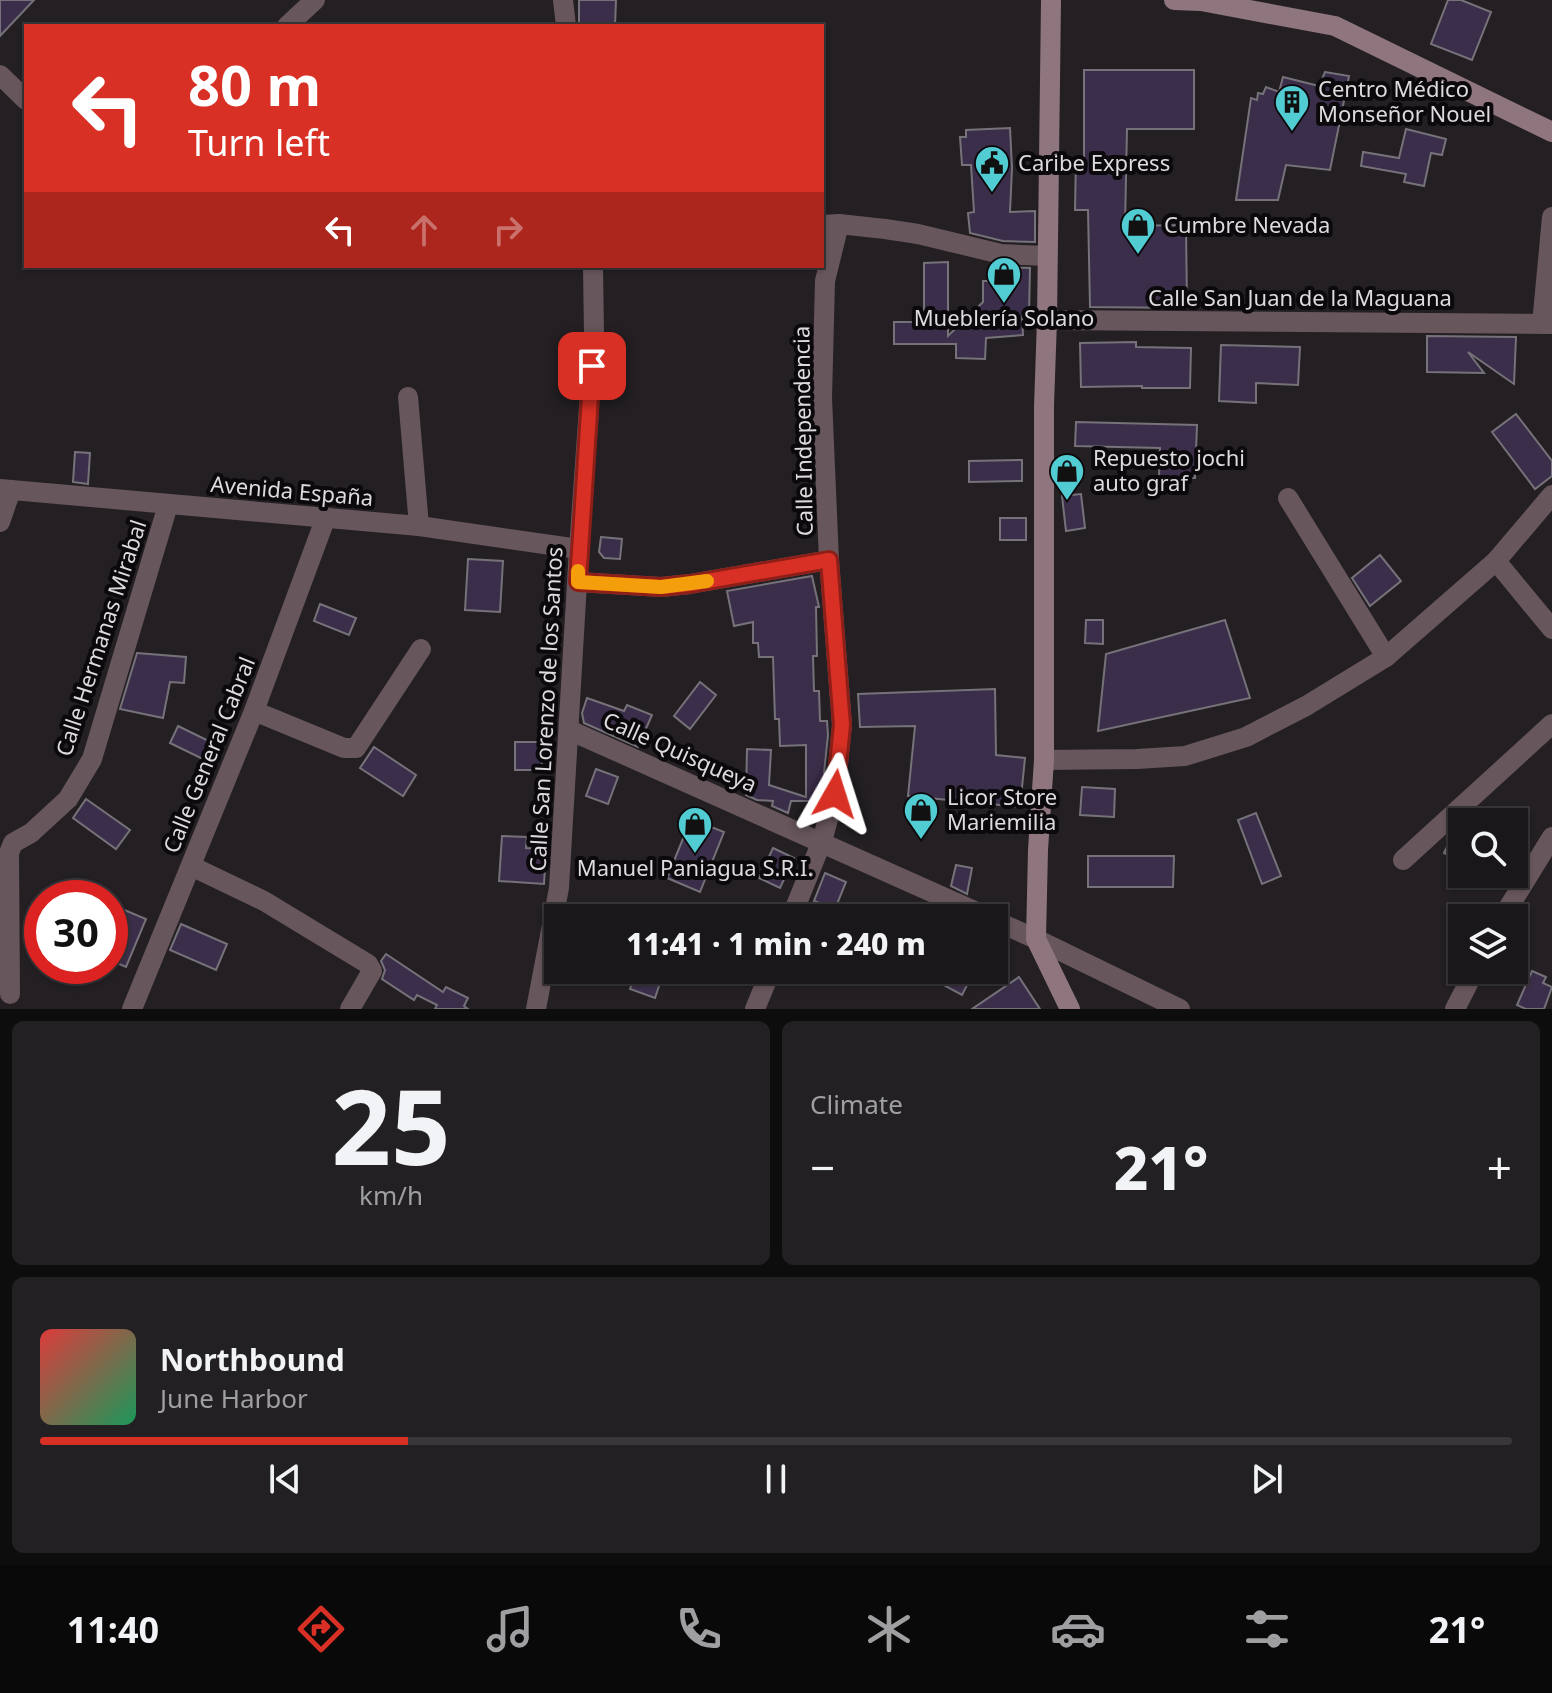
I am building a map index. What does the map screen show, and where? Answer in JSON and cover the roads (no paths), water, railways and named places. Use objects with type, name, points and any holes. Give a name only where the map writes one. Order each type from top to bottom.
[{"type":"main road","points":[[1051,0],[1044,406],[1044,760],[1036,939],[1070,1009]]},
{"type":"main road","points":[[1174,0],[1201,1],[1335,26],[1552,132]]},
{"type":"street","points":[[289,24],[315,0]]},
{"type":"street","points":[[563,0],[566,24]]},
{"type":"street","points":[[0,75],[24,98]]},
{"type":"street","points":[[1547,324],[1552,217]]},
{"type":"street","points":[[830,224],[918,234],[1001,254],[1047,256]]},
{"type":"street","name":"Calle Independencia","points":[[797,904],[822,841],[835,794],[842,725],[829,560],[822,398],[830,224]]},
{"type":"street","name":"Calle San Lorenzo de los Santos","points":[[536,1009],[559,888],[594,336],[593,268]]},
{"type":"street","name":"Calle San Juan de la Maguana","points":[[1047,320],[1547,324]]},
{"type":"street","points":[[408,397],[419,526]]},
{"type":"street","points":[[0,522],[5,489]]},
{"type":"street","name":"Avenida España","points":[[5,489],[419,526],[579,549]]},
{"type":"street","points":[[1044,760],[1185,756],[1246,737],[1306,706],[1386,657],[1496,561],[1552,495]]},
{"type":"street","points":[[1288,498],[1386,657]]},
{"type":"street","name":"Calle Hermanas Mirabal","points":[[10,994],[7,840],[31,833],[68,799],[92,759],[168,505]]},
{"type":"street","name":"Calle General Cabral","points":[[132,1009],[254,711],[326,517]]},
{"type":"street","points":[[578,582],[661,587],[829,560]]},
{"type":"street","points":[[1496,561],[1552,629]]},
{"type":"street","points":[[254,711],[344,748],[356,748],[421,649]]},
{"type":"street","points":[[1403,860],[1552,724]]},
{"type":"street","name":"Calle Quisqueya","points":[[569,730],[959,904]]},
{"type":"street","points":[[1511,904],[1552,837]]},
{"type":"street","points":[[191,866],[264,901],[368,964],[372,971],[350,1009]]},
{"type":"street","name":"Calle Quisqueya","points":[[1008,926],[1180,1009]]},
{"type":"street","points":[[755,1009],[765,984]]},
{"type":"street","points":[[1455,1009],[1468,984]]},
{"type":"place","name":"Centro Médico Monseñor Nouel","points":[[1292,133]]},
{"type":"place","name":"Caribe Express","points":[[992,194]]},
{"type":"place","name":"Cumbre Nevada","points":[[1138,256]]},
{"type":"place","name":"Mueblería Solano","points":[[1004,305]]},
{"type":"place","name":"Repuesto jochi auto graf","points":[[1067,502]]},
{"type":"place","name":"Licor Store Mariemilia","points":[[921,841]]},
{"type":"place","name":"Manuel Paniagua S.R.I.","points":[[695,855]]}]
